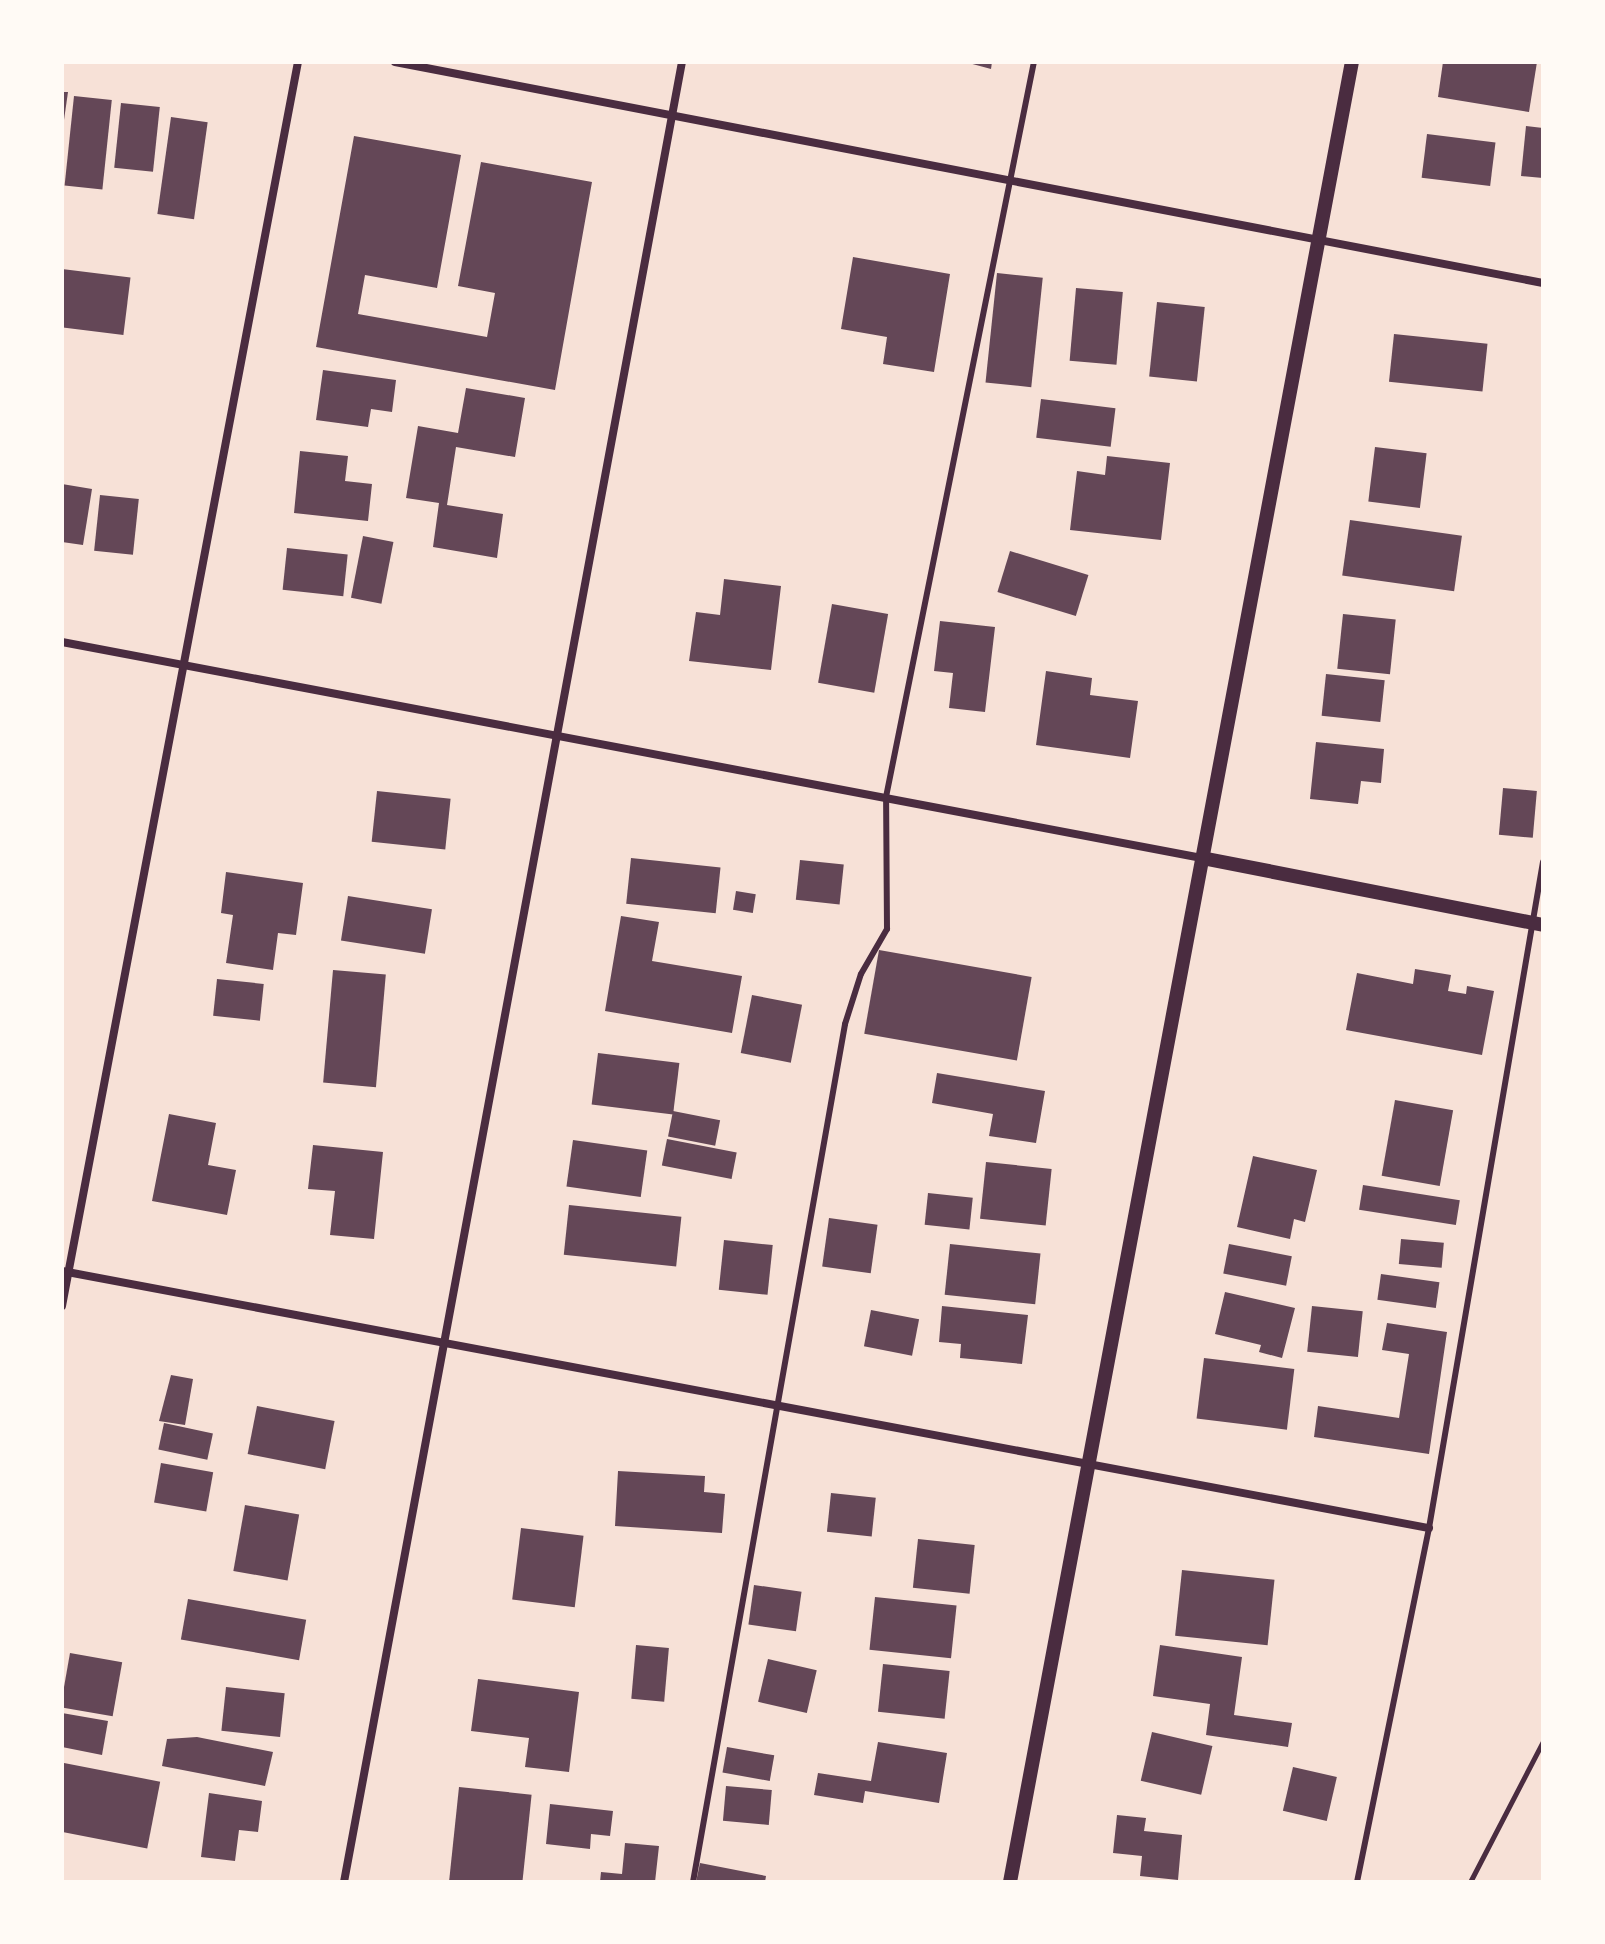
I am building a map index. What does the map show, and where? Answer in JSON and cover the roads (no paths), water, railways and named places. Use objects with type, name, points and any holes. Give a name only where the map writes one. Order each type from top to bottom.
[{"type":"street","points":[[62,1306],[65,1271],[186,664],[298,62]]},
{"type":"street","points":[[395,62],[1543,283]]},
{"type":"street","points":[[344,1882],[682,62]]},
{"type":"street","points":[[1010,1882],[1352,62]]},
{"type":"street","points":[[62,642],[558,738],[886,797],[1537,924]]},
{"type":"street","points":[[65,1271],[1429,1528]]},
{"type":"lane","points":[[693,1882],[845,1024],[861,974],[887,929],[886,797],[1034,62]]},
{"type":"lane","points":[[1357,1882],[1429,1528],[1537,924],[1543,862]]}]
